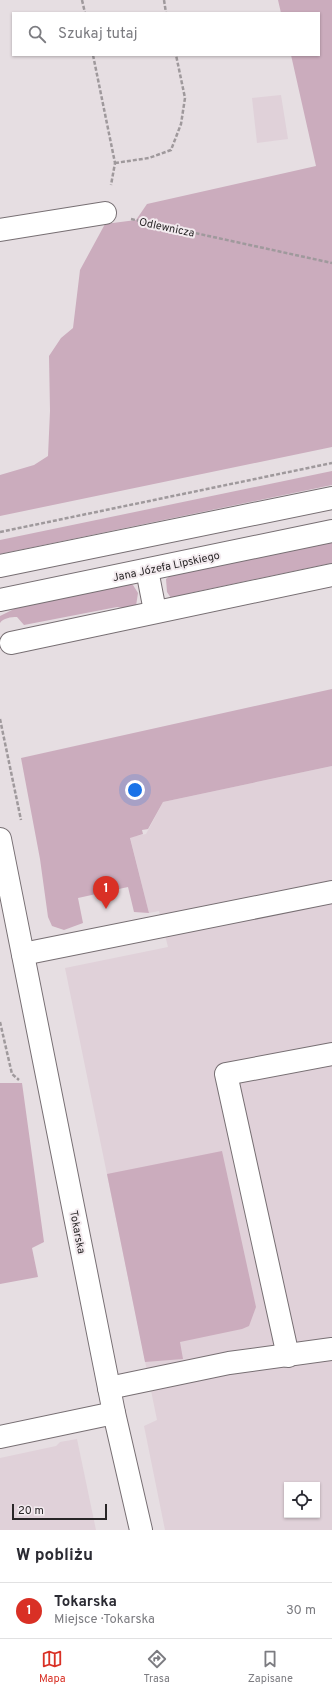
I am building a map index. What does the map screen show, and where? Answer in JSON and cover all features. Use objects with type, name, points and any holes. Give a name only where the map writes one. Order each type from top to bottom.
[{"type":"street","points":[[0,230],[105,214]]},
{"type":"street","points":[[0,566],[332,498]]},
{"type":"street","name":"Jana Józefa Lipskiego","points":[[0,600],[332,531]]},
{"type":"street","points":[[147,570],[155,611]]},
{"type":"street","points":[[11,642],[332,575]]},
{"type":"street","name":"Tokarska","points":[[0,838],[5,895],[23,954],[114,1413],[141,1530]]},
{"type":"street","points":[[23,954],[332,892]]},
{"type":"street","points":[[288,1356],[226,1074],[332,1054]]},
{"type":"street","points":[[109,1388],[229,1363],[332,1349]]},
{"type":"street","points":[[0,1437],[114,1413]]},
{"type":"path","points":[[82,0],[85,12]]},
{"type":"path","points":[[164,0],[166,12]]},
{"type":"path","points":[[93,56],[115,163],[105,214]]},
{"type":"path","points":[[115,163],[149,158],[171,150],[181,124],[185,98],[176,56]]},
{"type":"path","name":"Odlewnicza","points":[[105,214],[332,263]]},
{"type":"path","points":[[0,532],[332,462]]},
{"type":"path","points":[[0,1022],[12,1074],[22,1083]]},
{"type":"shaded area","points":[[278,0],[332,0],[332,447],[0,516],[0,475],[34,465],[48,456],[50,411],[49,356],[61,338],[73,328],[80,270],[105,224],[136,220],[147,204],[316,166],[291,56],[320,56],[320,12],[281,12]]},
{"type":"shaded area","points":[[281,95],[288,139],[257,143],[252,98]]},
{"type":"shaded area","points":[[332,471],[332,485],[0,554],[0,540]]},
{"type":"shaded area","points":[[332,542],[332,563],[190,593],[185,596],[171,598],[167,592],[166,579],[171,575]]},
{"type":"shaded area","points":[[127,584],[133,585],[138,593],[136,606],[123,608],[117,607],[24,625],[17,617],[5,619],[0,623],[0,616],[18,607]]},
{"type":"shaded area","points":[[332,689],[332,766],[163,802],[148,829],[142,830],[143,834],[130,838],[149,913],[134,912],[128,887],[78,898],[83,923],[64,930],[52,926],[48,917],[40,859],[21,758]]},
{"type":"shaded area","points":[[332,766],[332,1530],[165,1530],[144,1426],[157,1420],[65,968],[168,947],[159,911],[149,913],[130,837],[146,834],[163,802]]},
{"type":"shaded area","points":[[0,1083],[22,1083],[44,1242],[32,1248],[38,1277],[0,1284]]},
{"type":"shaded area","points":[[222,1151],[256,1307],[249,1326],[242,1329],[180,1342],[183,1359],[145,1362],[107,1174]]},
{"type":"shaded area","points":[[77,1439],[96,1530],[0,1530],[0,1458],[56,1446],[60,1442]]},
{"type":"place","name":"Tokarska","points":[[106,909]]}]
